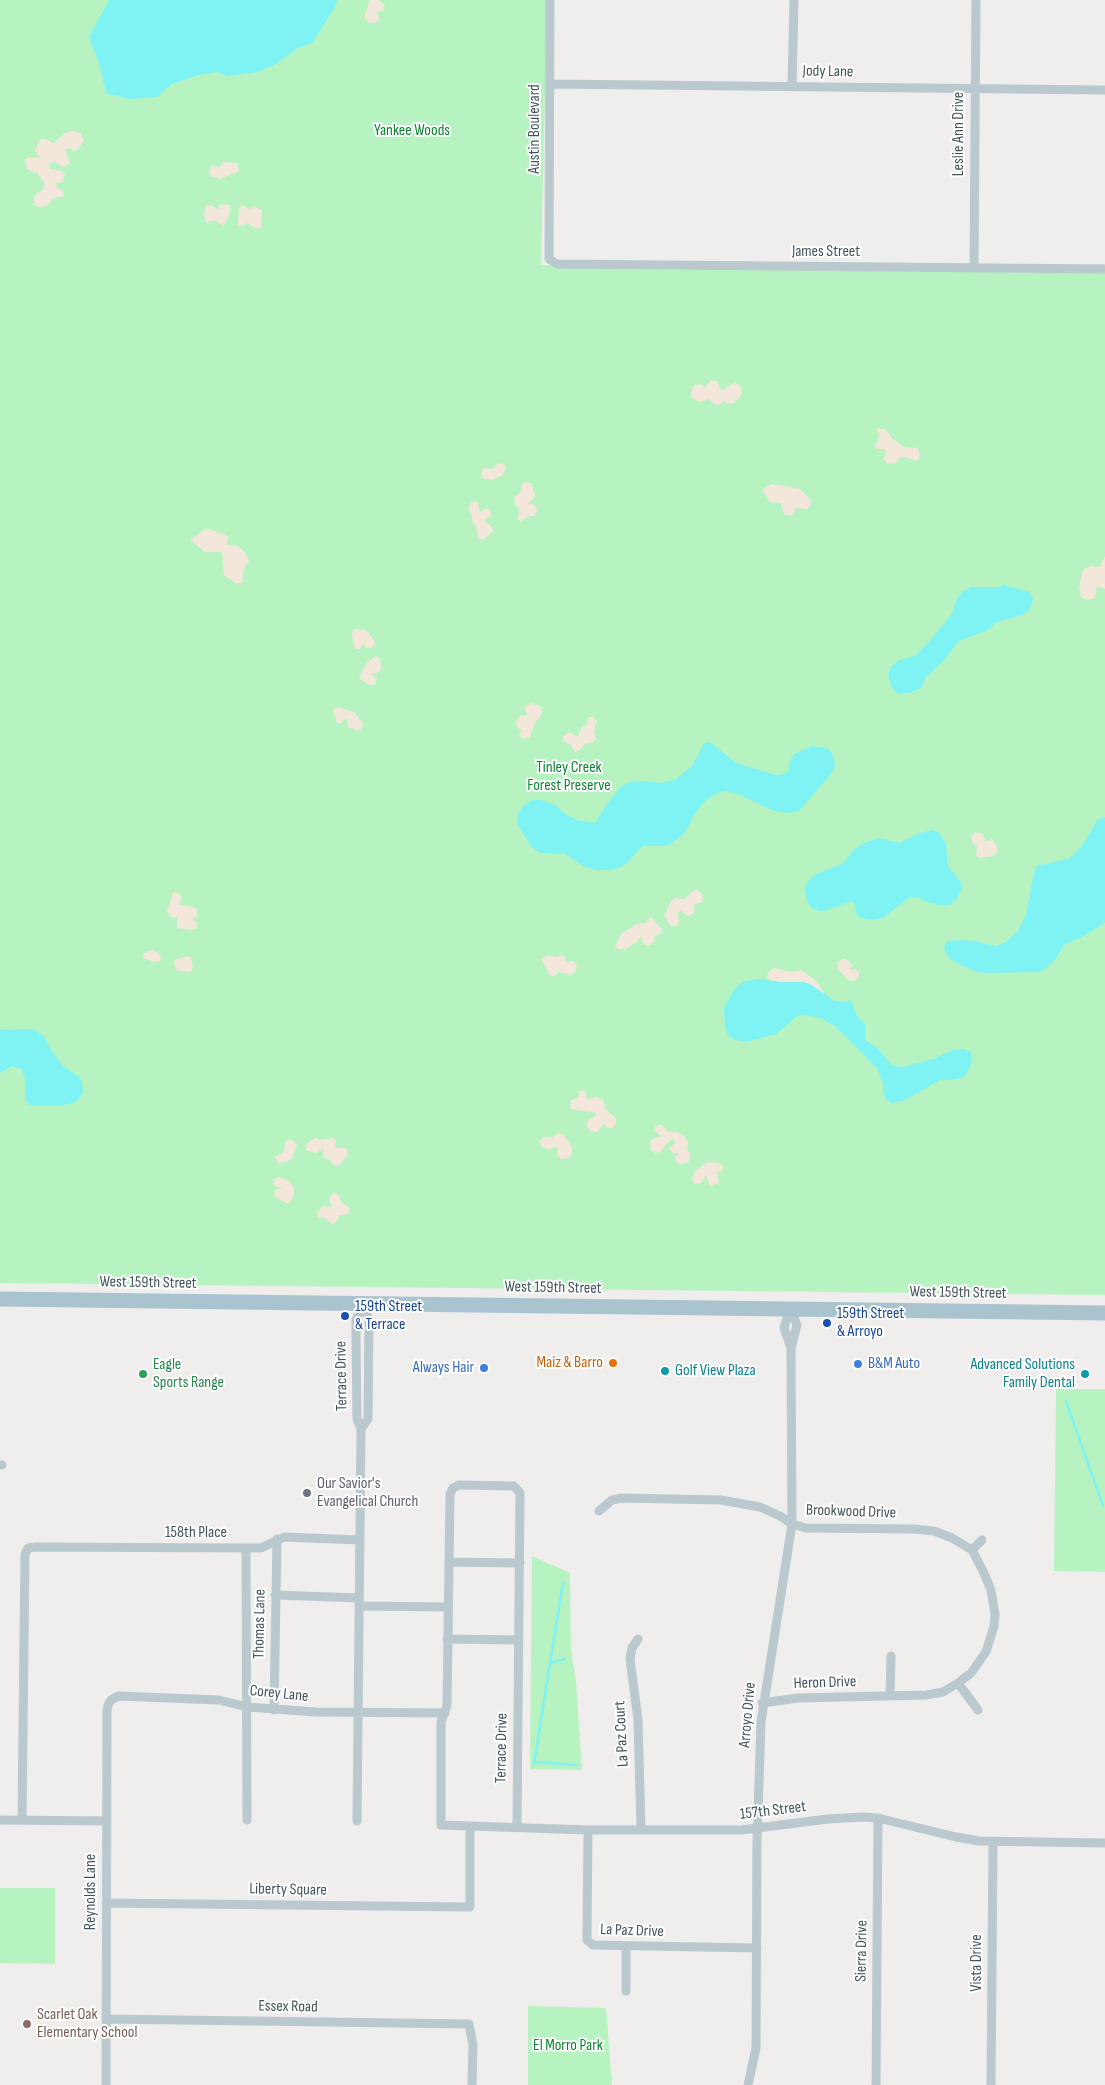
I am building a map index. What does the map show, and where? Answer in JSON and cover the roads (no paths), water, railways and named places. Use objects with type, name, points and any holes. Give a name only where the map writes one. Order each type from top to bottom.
[{"type":"main road","name":"West 159th Street","points":[[0,1299],[1105,1313]]},
{"type":"street","name":"Austin Boulevard","points":[[549,259],[550,0]]},
{"type":"street","points":[[792,87],[794,0]]},
{"type":"street","name":"Leslie Ann Drive","points":[[974,268],[976,0]]},
{"type":"street","name":"Jody Lane","points":[[550,84],[1105,90]]},
{"type":"street","name":"James Street","points":[[549,259],[557,264],[1105,269]]},
{"type":"street","name":"Terrace Drive","points":[[356,1821],[361,1429],[368,1419],[369,1320],[363,1303]]},
{"type":"street","name":"Arroyo Drive","points":[[748,2085],[756,2048],[758,1829],[762,1703],[792,1524],[791,1349],[784,1328],[790,1308]]},
{"type":"street","name":"Terrace Drive","points":[[441,1825],[441,1731],[447,1706],[450,1491],[458,1485],[511,1486],[517,1488],[520,1493],[516,1827]]},
{"type":"street","name":"Brookwood Drive","points":[[599,1511],[612,1500],[622,1498],[721,1500],[760,1507],[792,1524],[806,1528],[914,1529],[934,1531],[952,1538],[972,1550]]},
{"type":"street","name":"158th Place","points":[[22,1820],[25,1554],[28,1548],[261,1548],[284,1537],[360,1540]]},
{"type":"street","name":"Thomas Lane","points":[[274,1710],[277,1539]]},
{"type":"street","points":[[972,1550],[982,1540]]},
{"type":"street","name":"Thomas Lane","points":[[246,1548],[247,1820]]},
{"type":"street","name":"Heron Drive","points":[[762,1703],[798,1698],[926,1695],[943,1692],[958,1683],[971,1673],[980,1662],[988,1646],[994,1626],[994,1605],[990,1590],[972,1550]]},
{"type":"street","points":[[449,1562],[520,1563]]},
{"type":"street","points":[[275,1595],[359,1602],[448,1606]]},
{"type":"street","points":[[447,1639],[519,1640]]},
{"type":"street","name":"La Paz Court","points":[[638,1639],[632,1648],[630,1659],[638,1720],[641,1829]]},
{"type":"street","points":[[890,1696],[891,1656]]},
{"type":"street","points":[[958,1683],[978,1710]]},
{"type":"street","name":"Corey Lane","points":[[112,1700],[118,1696],[219,1700],[247,1707],[274,1710],[445,1714]]},
{"type":"street","name":"Reynolds Lane","points":[[106,2085],[107,1710],[112,1700]]},
{"type":"street","name":"157th Street","points":[[441,1825],[588,1830],[758,1829],[828,1819],[878,1818],[956,1837],[993,1842],[1105,1843]]},
{"type":"street","name":"Sierra Drive","points":[[876,2085],[878,1818]]},
{"type":"street","points":[[0,1820],[106,1822]]},
{"type":"street","name":"Liberty Square","points":[[106,1903],[470,1908],[470,1826]]},
{"type":"street","name":"La Paz Drive","points":[[588,1830],[587,1940],[596,1946],[757,1948]]},
{"type":"street","name":"Vista Drive","points":[[991,2085],[993,1842]]},
{"type":"street","points":[[626,1947],[626,1991]]},
{"type":"street","name":"Essex Road","points":[[106,2019],[469,2024],[473,2045],[472,2085]]},
{"type":"water","points":[[109,0],[337,0],[335,7],[312,43],[296,49],[276,64],[258,72],[227,76],[216,72],[198,75],[172,84],[157,97],[130,99],[106,93],[100,66],[89,37]]},
{"type":"water","points":[[1004,585],[1029,592],[1033,599],[1031,608],[1023,615],[997,622],[986,631],[959,641],[944,660],[926,677],[921,688],[909,693],[898,694],[891,686],[888,675],[891,666],[900,660],[915,656],[953,612],[956,600],[962,592],[971,587],[1000,587]]},
{"type":"water","points":[[710,742],[736,763],[776,775],[784,774],[789,770],[789,763],[794,754],[812,746],[827,748],[833,755],[835,766],[831,774],[799,811],[789,813],[774,811],[738,794],[727,791],[717,793],[705,801],[696,812],[684,834],[676,840],[666,846],[642,846],[628,862],[621,867],[611,870],[597,870],[585,867],[565,854],[540,853],[531,846],[517,824],[517,816],[523,806],[533,800],[541,800],[555,805],[565,814],[577,820],[595,823],[607,804],[622,786],[630,782],[660,783],[675,780],[693,765],[704,743]]},
{"type":"water","points":[[1105,817],[1105,922],[1103,924],[1084,936],[1064,945],[1055,960],[1039,972],[976,972],[953,961],[946,954],[944,947],[948,941],[974,941],[996,946],[1006,942],[1018,931],[1026,915],[1037,866],[1070,858],[1084,843],[1097,820]]},
{"type":"water","points":[[932,830],[938,832],[946,844],[948,866],[961,882],[961,890],[957,899],[949,905],[939,905],[926,902],[918,897],[910,897],[883,918],[870,920],[861,918],[856,914],[855,905],[851,901],[828,910],[820,911],[812,908],[807,902],[805,886],[809,880],[816,874],[842,864],[862,844],[878,838],[900,843],[920,833]]},
{"type":"water","points":[[759,979],[780,982],[804,982],[835,1001],[844,1002],[851,1000],[857,1016],[865,1024],[865,1040],[876,1047],[893,1066],[904,1067],[936,1058],[953,1050],[964,1049],[971,1052],[970,1068],[964,1077],[940,1080],[903,1101],[892,1103],[886,1100],[883,1093],[883,1083],[877,1068],[835,1026],[820,1018],[807,1015],[797,1016],[776,1034],[747,1042],[735,1040],[728,1035],[725,1028],[724,1008],[733,991],[739,985],[746,981]]},
{"type":"water","points":[[33,1029],[44,1036],[51,1050],[63,1066],[79,1077],[82,1082],[83,1092],[78,1100],[73,1103],[63,1105],[30,1105],[25,1099],[25,1077],[21,1069],[12,1066],[0,1073],[0,1030]]},
{"type":"waterway","points":[[1066,1401],[1103,1506]]},
{"type":"waterway","points":[[534,1764],[563,1582]]},
{"type":"waterway","points":[[550,1663],[565,1659]]},
{"type":"waterway","points":[[535,1762],[577,1765]]},
{"type":"place","name":"159th Street & Terrace","points":[[345,1316]]},
{"type":"place","name":"159th Street & Arroyo","points":[[827,1323]]},
{"type":"place","name":"Maiz & Barro","points":[[613,1363]]},
{"type":"place","name":"B&M Auto","points":[[858,1364]]},
{"type":"place","name":"Always Hair","points":[[484,1368]]},
{"type":"place","name":"Golf View Plaza","points":[[665,1371]]},
{"type":"place","name":"Eagle Sports Range","points":[[143,1374]]},
{"type":"place","name":"Advanced Solutions Family Dental","points":[[1085,1374]]},
{"type":"place","name":"Our Savior's Evangelical Church","points":[[307,1493]]},
{"type":"place","name":"Scarlet Oak Elementary School","points":[[27,2024]]},
{"type":"park label","name":"Yankee Woods","points":[[412,131]]},
{"type":"park label","name":"Tinley Creek Forest Preserve","points":[[569,777]]},
{"type":"park label","name":"El Morro Park","points":[[568,2046]]}]
